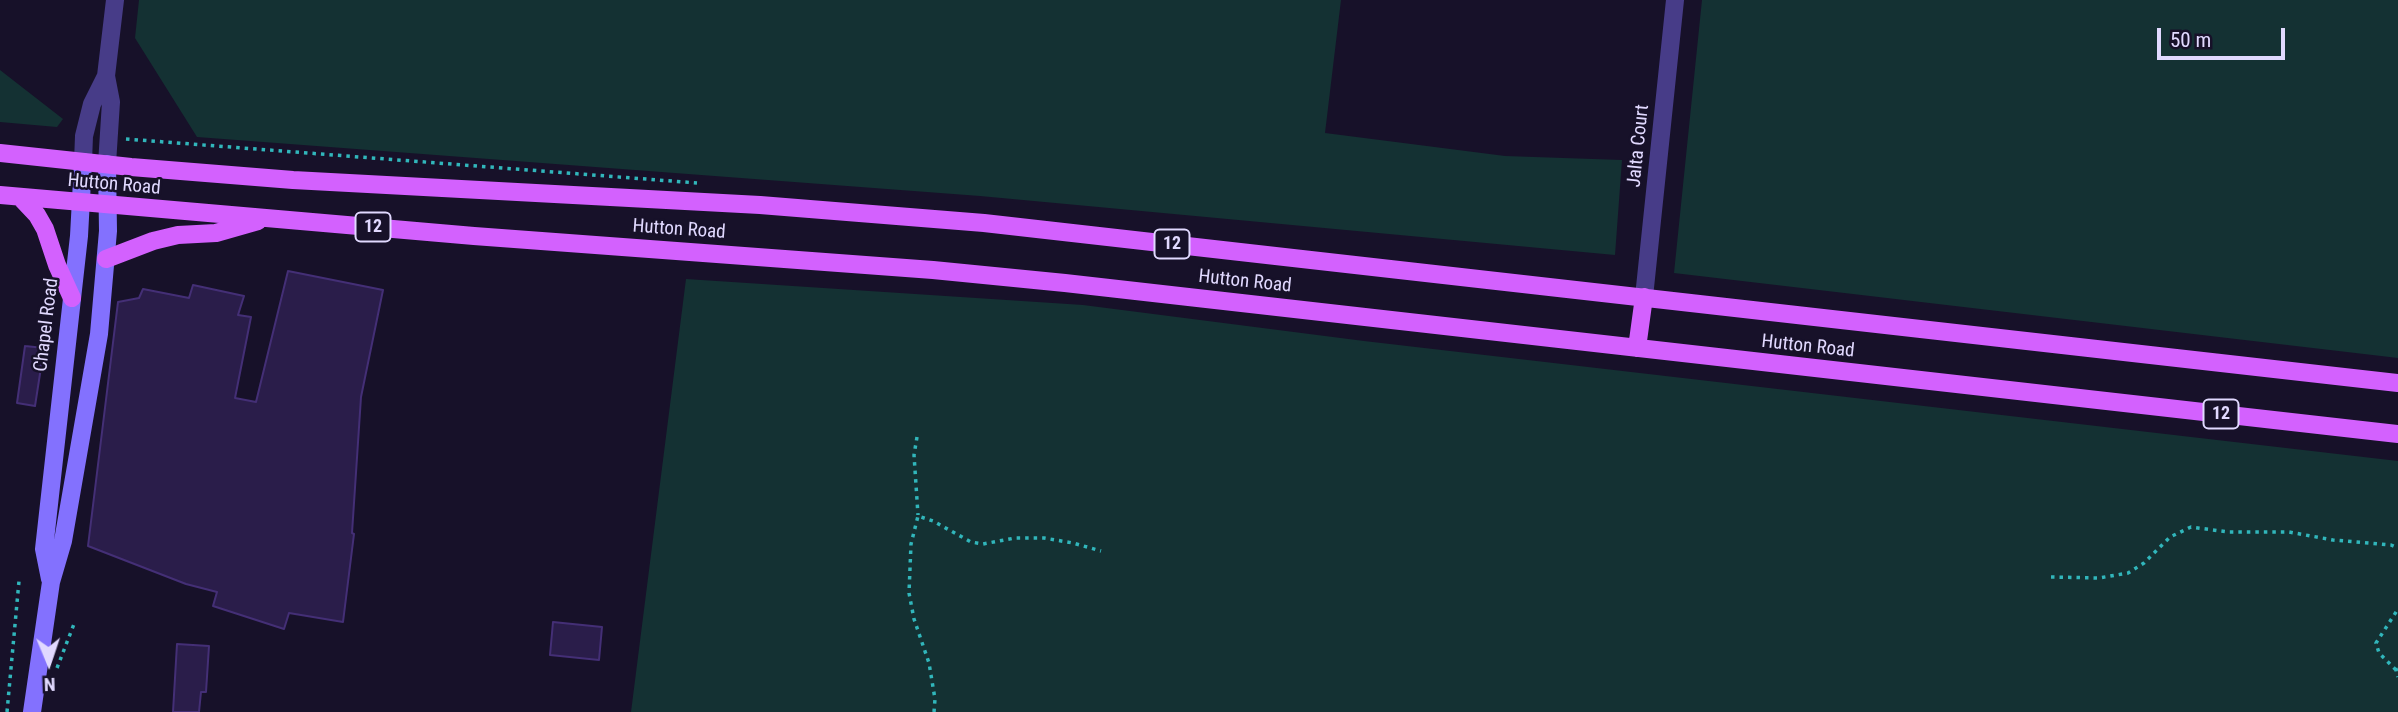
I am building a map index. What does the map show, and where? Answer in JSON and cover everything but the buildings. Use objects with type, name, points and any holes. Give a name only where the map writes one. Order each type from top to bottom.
[{"type":"main road","name":"Hutton Road","points":[[0,153],[293,180],[760,205],[960,221],[2398,383]]},
{"type":"main road","name":"Chapel Road","points":[[51,582],[44,549],[72,298],[83,162]]},
{"type":"main road","name":"Chapel Road","points":[[32,712],[51,582],[63,541],[99,334],[106,259],[107,164]]},
{"type":"main road","name":"Hutton Road","points":[[0,195],[474,236],[933,270],[2398,434]]},
{"type":"main road","points":[[20,197],[37,215],[45,229],[72,298]]},
{"type":"main road","points":[[106,259],[153,241],[178,235],[216,233],[272,218]]},
{"type":"main road","points":[[1637,348],[1644,297]]},
{"type":"street","name":"Chapel Road","points":[[83,162],[84,136],[106,76],[115,0]]},
{"type":"street","name":"Jalta Court","points":[[1644,297],[1675,0]]},
{"type":"street","name":"Chapel Road","points":[[106,76],[111,102],[107,164]]},
{"type":"path","points":[[917,437],[914,455],[918,516],[911,544],[909,593],[914,619],[929,663],[935,699],[934,712]]},
{"type":"path","points":[[918,516],[933,521],[971,542],[983,544],[1015,538],[1044,538],[1073,542],[1101,551]]},
{"type":"path","points":[[2051,577],[2099,578],[2128,573],[2144,563],[2170,537],[2191,527],[2228,532],[2289,531],[2333,540],[2391,545],[2398,548]]},
{"type":"path","points":[[7,712],[19,581]]},
{"type":"path","points":[[2398,608],[2376,643],[2379,653],[2397,669],[2398,677]]},
{"type":"path","points":[[54,676],[74,624]]},
{"type":"green space","points":[[139,0],[1341,0],[1325,133],[1505,156],[1622,160],[1615,255],[980,196],[197,137],[135,38]]},
{"type":"green space","points":[[1702,0],[2398,0],[2398,358],[1674,273]]},
{"type":"green space","points":[[0,70],[63,119],[57,127],[0,122]]},
{"type":"green space","points":[[686,279],[1083,305],[1364,341],[2398,461],[2398,712],[631,712]]}]
